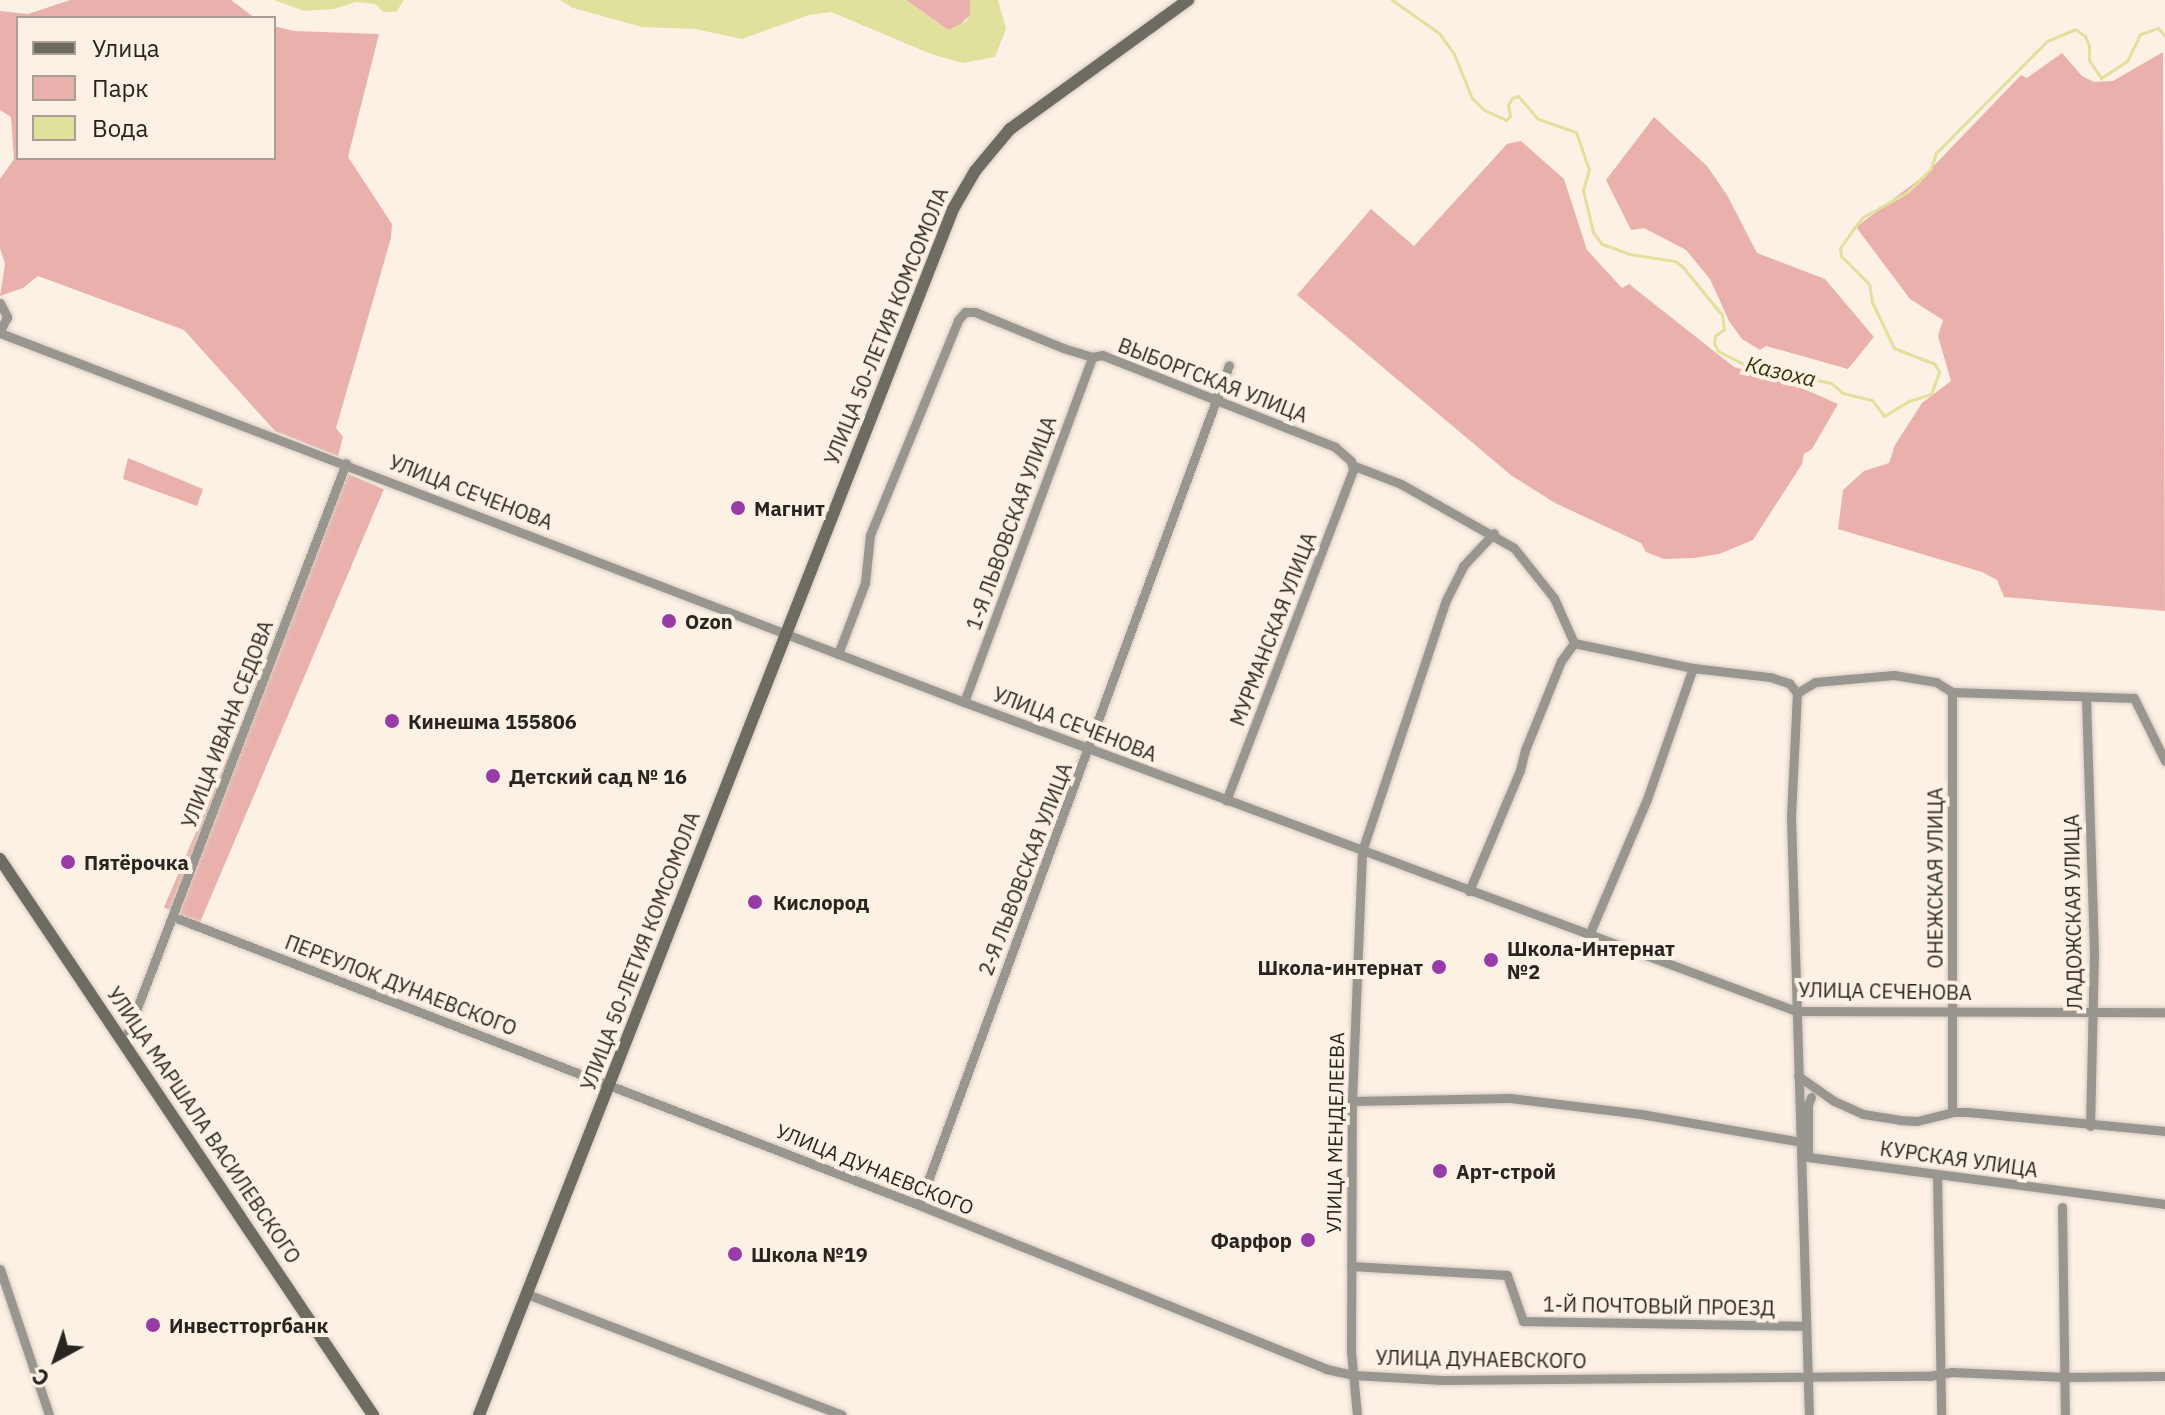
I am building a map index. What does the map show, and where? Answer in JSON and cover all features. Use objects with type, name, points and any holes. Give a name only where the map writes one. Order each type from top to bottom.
[{"type":"main road","name":"УЛИЦА 50-ЛЕТИЯ КОМСОМОЛА","points":[[479,1415],[611,1084],[783,633],[953,209],[986,156],[1025,117],[1188,0]]},
{"type":"main road","name":"УЛИЦА МАРШАЛА ВАСИЛЕВСКОГО","points":[[0,859],[373,1415]]},
{"type":"street","points":[[0,303],[7,317],[0,332]]},
{"type":"street","name":"ВЫБОРГСКАЯ УЛИЦА","points":[[838,654],[865,583],[870,535],[949,336],[965,312],[975,312],[1092,357],[1102,355],[1335,447],[1353,468],[1401,484],[1494,533],[1514,548],[1541,578],[1565,619],[1574,643]]},
{"type":"street","name":"УЛИЦА СЕЧЕНОВА","points":[[0,332],[964,702],[1796,1011],[2165,1012]]},
{"type":"street","name":"1-Я ЛЬВОВСКАЯ УЛИЦА","points":[[964,702],[1092,357]]},
{"type":"street","name":"2-Я ЛЬВОВСКАЯ УЛИЦА","points":[[919,1205],[1219,400],[1229,365]]},
{"type":"street","name":"УЛИЦА ИВАНА СЕДОВА","points":[[124,1042],[346,463]]},
{"type":"street","name":"МУРМАНСКАЯ УЛИЦА","points":[[1226,800],[1353,468]]},
{"type":"street","name":"УЛИЦА МЕНДЕЛЕЕВА","points":[[1357,1415],[1351,1266],[1352,1101],[1362,851],[1446,600],[1463,566],[1494,533]]},
{"type":"street","points":[[1469,891],[1561,661],[1574,643],[1693,668],[1770,677],[1789,683],[1797,693],[1791,817],[1809,1415]]},
{"type":"street","points":[[1589,935],[1647,799],[1693,668]]},
{"type":"street","points":[[1797,693],[1815,682],[1894,675],[1936,682],[1952,692],[2134,698],[2165,761]]},
{"type":"street","name":"ОНЕЖСКАЯ УЛИЦА","points":[[1952,692],[1952,1112]]},
{"type":"street","name":"ЛАДОЖСКАЯ УЛИЦА","points":[[2086,698],[2093,1012],[2090,1126]]},
{"type":"street","name":"ПЕРЕУЛОК ДУНАЕВСКОГО","points":[[179,919],[611,1084]]},
{"type":"street","name":"КУРСКАЯ УЛИЦА","points":[[1798,1076],[1834,1101],[1863,1114],[1917,1121],[1952,1112],[2165,1131]]},
{"type":"street","name":"УЛИЦА ДУНАЕВСКОГО","points":[[611,1084],[1326,1369],[1354,1375],[1442,1380],[1940,1374],[2165,1376]]},
{"type":"street","name":"КУРСКАЯ УЛИЦА","points":[[1811,1097],[1808,1105],[1808,1157],[2165,1204]]},
{"type":"street","points":[[1352,1101],[1510,1098],[1613,1110],[1801,1142]]},
{"type":"street","points":[[1937,1174],[1941,1415]]},
{"type":"street","points":[[2062,1207],[2065,1415]]},
{"type":"street","name":"1-Й ПОЧТОВЫЙ ПРОЕЗД","points":[[1351,1266],[1507,1275],[1523,1321],[1806,1326]]},
{"type":"street","points":[[0,1269],[3,1286],[49,1415]]},
{"type":"street","points":[[527,1294],[842,1415]]},
{"type":"green space","points":[[70,0],[231,0],[252,16],[16,16],[16,160],[276,160],[276,26],[294,31],[379,34],[348,157],[392,224],[391,238],[336,428],[343,437],[338,456],[275,431],[184,330],[38,276],[23,288],[0,296],[5,264],[0,248],[0,179],[14,159],[11,117],[0,110],[0,11],[28,14]]},
{"type":"green space","points":[[906,0],[970,0],[970,15],[957,28],[948,30]]},
{"type":"green space","points":[[2163,52],[2165,611],[2004,597],[1997,580],[1982,572],[1838,529],[1843,490],[1864,471],[1889,463],[1895,445],[1922,403],[1951,381],[1938,336],[1943,320],[1910,299],[1856,227],[1925,175],[2021,75],[2027,78],[2062,53],[2082,76],[2094,82],[2113,81]]},
{"type":"green space","points":[[1654,117],[1707,166],[1727,195],[1757,253],[1825,279],[1874,337],[1848,369],[1766,346],[1760,350],[1742,339],[1729,321],[1710,279],[1686,250],[1644,228],[1631,230],[1606,180]]},
{"type":"green space","points":[[1521,141],[1564,179],[1587,250],[1622,288],[1629,284],[1734,367],[1781,379],[1838,404],[1753,540],[1719,554],[1694,558],[1664,559],[1646,552],[1641,543],[1555,503],[1512,476],[1297,295],[1371,209],[1414,246],[1507,144]]},
{"type":"green space","points":[[128,458],[203,489],[197,506],[123,479]]},
{"type":"green space","points":[[348,474],[384,489],[200,923],[164,908]]},
{"type":"water","points":[[274,0],[404,0],[396,12],[383,12],[375,4],[356,2],[334,9],[304,11]]},
{"type":"water","points":[[560,0],[906,0],[948,30],[965,22],[970,15],[970,0],[998,0],[1006,29],[995,57],[963,63],[931,54],[831,12],[809,15],[742,39],[695,29],[642,27],[573,8]]},
{"type":"waterway","name":"Казоха","points":[[1392,0],[1439,33],[1454,54],[1472,98],[1484,110],[1506,120],[1510,116],[1508,105],[1512,98],[1518,96],[1538,119],[1576,132],[1589,169],[1583,190],[1593,232],[1602,244],[1629,254],[1675,261],[1682,266],[1722,315],[1724,329],[1715,336],[1714,343],[1718,351],[1745,365],[1831,383],[1843,393],[1872,400],[1884,416],[1909,401],[1931,394],[1939,372],[1935,364],[1894,348],[1872,302],[1869,284],[1841,256],[1840,248],[1854,228],[1863,217],[1906,193],[1919,181],[1931,168],[1936,153],[2047,41],[2075,29],[2085,36],[2089,60],[2101,78],[2127,61],[2140,34],[2158,28],[2165,36]]},
{"type":"place","name":"Магнит","points":[[738,508]]},
{"type":"place","name":"Ozon","points":[[669,621]]},
{"type":"place","name":"Кинешма 155806","points":[[392,721]]},
{"type":"place","name":"Детский сад № 16","points":[[493,776]]},
{"type":"place","name":"Пятёрочка","points":[[68,862]]},
{"type":"place","name":"Кислород","points":[[755,902]]},
{"type":"place","name":"Школа-Интернат №2","points":[[1491,960]]},
{"type":"place","name":"Школа-интернат","points":[[1439,967]]},
{"type":"place","name":"Арт-строй","points":[[1440,1171]]},
{"type":"place","name":"Фарфор","points":[[1308,1240]]},
{"type":"place","name":"Школа №19","points":[[735,1254]]},
{"type":"place","name":"Инвестторгбанк","points":[[153,1325]]}]
